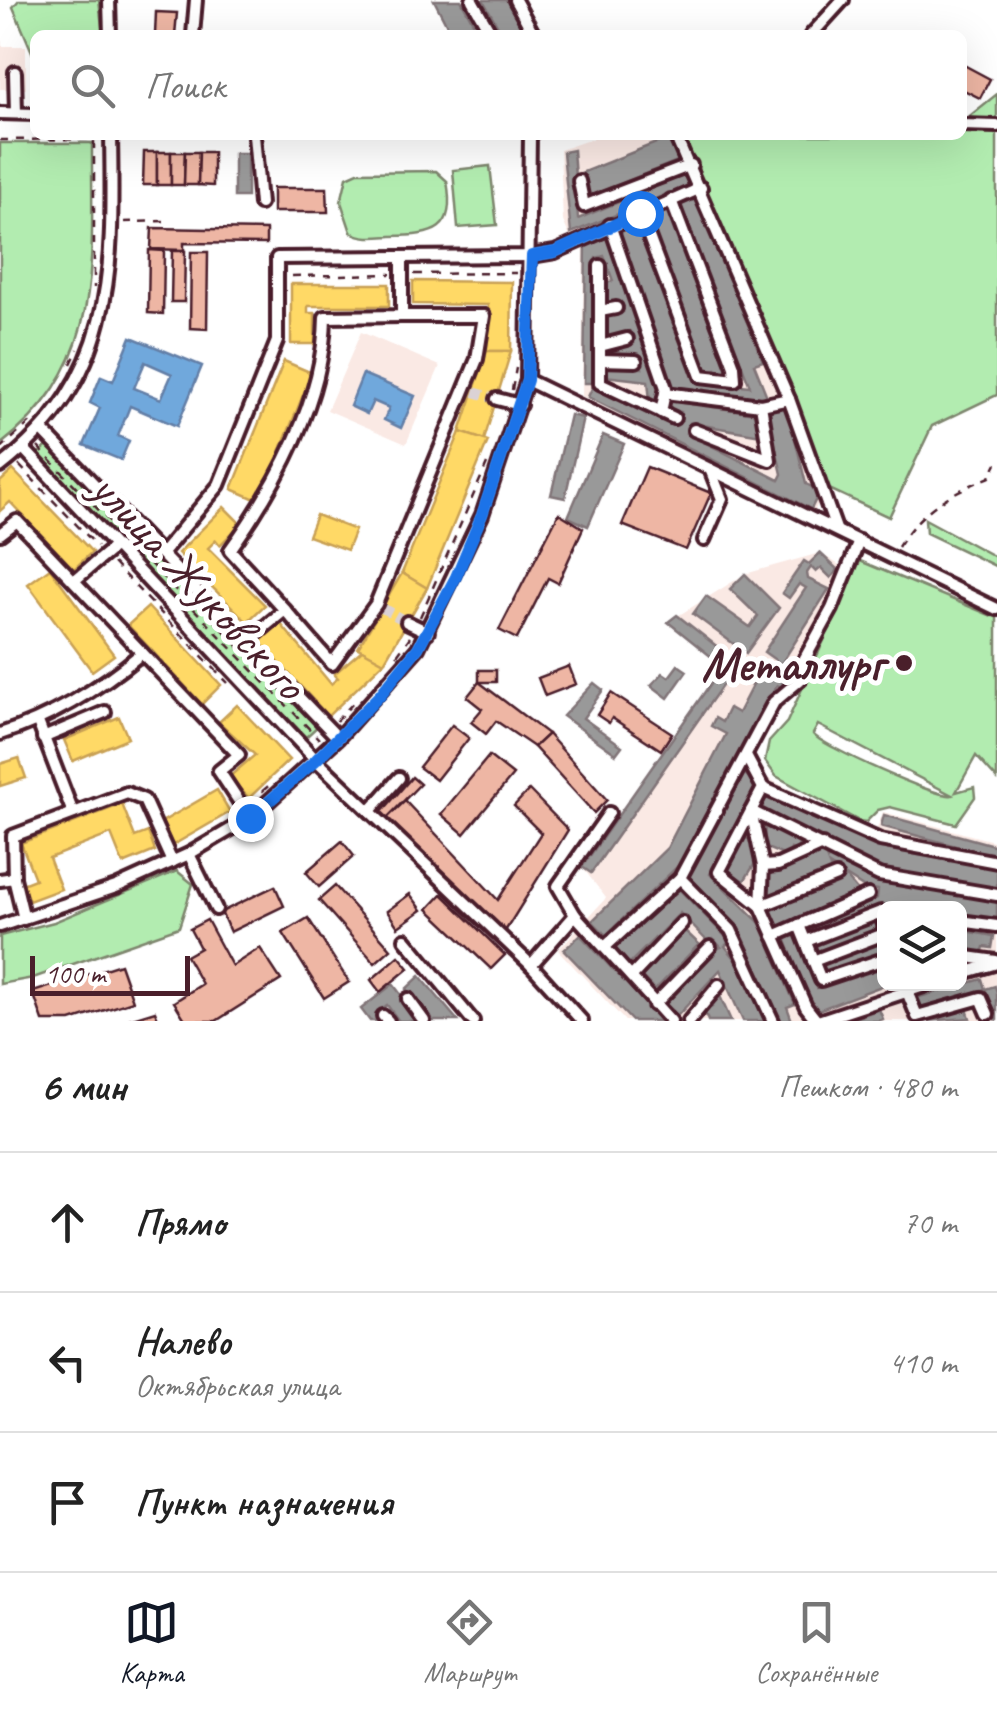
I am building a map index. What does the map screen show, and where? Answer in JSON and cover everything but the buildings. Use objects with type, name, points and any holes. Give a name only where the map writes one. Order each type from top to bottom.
[{"type":"street","points":[[110,0],[110,30]]},
{"type":"street","points":[[193,30],[196,0]]},
{"type":"street","points":[[472,0],[489,30]]},
{"type":"street","points":[[515,0],[531,30]]},
{"type":"street","points":[[815,30],[842,0]]},
{"type":"street","points":[[15,72],[16,113]]},
{"type":"street","points":[[0,114],[30,114]]},
{"type":"street","points":[[967,124],[997,126]]},
{"type":"street","points":[[4,470],[64,402],[93,348],[108,300],[111,140]]},
{"type":"street","points":[[254,140],[260,204]]},
{"type":"street","points":[[0,926],[189,854],[316,760],[380,695],[428,632],[482,515],[527,380],[532,256],[530,140]]},
{"type":"street","points":[[677,140],[701,188],[789,399],[836,529]]},
{"type":"street","points":[[579,181],[584,206],[691,165]]},
{"type":"street","points":[[163,552],[219,486],[277,341],[277,258],[532,256],[555,252],[701,188]]},
{"type":"street","points":[[640,213],[702,376],[735,380],[734,366],[670,200]]},
{"type":"street","points":[[610,225],[665,393],[661,412]]},
{"type":"street","points":[[402,257],[402,316]]},
{"type":"street","points":[[600,266],[600,383],[674,418]]},
{"type":"street","points":[[600,311],[616,308]]},
{"type":"street","points":[[402,316],[484,316],[477,359],[469,390],[378,606],[332,664],[230,550],[266,500],[324,361],[326,317],[402,316]]},
{"type":"street","points":[[600,346],[627,339]]},
{"type":"street","points":[[600,360],[636,361]]},
{"type":"street","points":[[527,380],[997,608]]},
{"type":"street","points":[[665,393],[761,405],[789,399]]},
{"type":"street","points":[[496,399],[520,405]]},
{"type":"street","points":[[694,430],[770,460],[761,405]]},
{"type":"street","name":"улица Жуковского","points":[[42,430],[338,738]]},
{"type":"street","name":"улица Жуковского","points":[[24,449],[109,551],[316,760],[531,965],[582,1021]]},
{"type":"street","points":[[704,540],[722,500],[710,468]]},
{"type":"street","points":[[0,534],[16,521],[239,754],[219,771],[247,812]]},
{"type":"street","points":[[606,946],[680,878],[774,702],[800,680],[804,660],[832,609],[859,541]]},
{"type":"street","points":[[75,580],[109,551]]},
{"type":"street","points":[[246,643],[285,610]]},
{"type":"street","points":[[408,622],[428,632]]},
{"type":"street","points":[[0,734],[38,722],[104,684],[142,653]]},
{"type":"street","points":[[44,738],[105,712]]},
{"type":"street","points":[[38,722],[73,814]]},
{"type":"street","points":[[746,756],[763,788],[880,840],[997,862]]},
{"type":"street","points":[[370,811],[399,778]]},
{"type":"street","points":[[762,906],[719,872],[763,788]]},
{"type":"street","points":[[24,920],[14,878],[13,836],[127,792],[144,800],[172,862]]},
{"type":"street","points":[[751,811],[879,875],[997,895]]},
{"type":"street","points":[[751,811],[763,866],[762,906],[806,1008],[818,1021],[896,991]]},
{"type":"street","points":[[609,813],[558,886],[574,916],[606,946],[671,1021]]},
{"type":"street","points":[[763,866],[778,865],[822,846]]},
{"type":"street","points":[[189,854],[216,909]]},
{"type":"street","points":[[762,906],[836,876]]},
{"type":"street","points":[[0,880],[14,878]]},
{"type":"street","points":[[680,878],[732,930],[774,1021]]},
{"type":"street","points":[[774,936],[868,896]]},
{"type":"street","points":[[806,941],[877,914]]},
{"type":"street","points":[[531,965],[574,916]]},
{"type":"street","points":[[967,921],[997,926]]},
{"type":"street","points":[[632,976],[682,923]]},
{"type":"street","points":[[800,925],[820,980],[877,960]]},
{"type":"street","points":[[813,960],[877,937]]},
{"type":"street","points":[[405,938],[473,1021]]},
{"type":"street","points":[[654,1005],[710,947]]},
{"type":"street","points":[[967,957],[997,962]]},
{"type":"street","points":[[967,972],[997,962]]},
{"type":"street","points":[[695,1018],[719,985]]},
{"type":"street","points":[[908,991],[917,1016],[980,998],[988,1014]]},
{"type":"street","points":[[408,999],[424,1021]]},
{"type":"path","points":[[0,140],[30,139]]},
{"type":"path","points":[[94,140],[94,298]]},
{"type":"path","points":[[112,222],[167,221]]},
{"type":"path","points":[[71,363],[79,346]]},
{"type":"path","points":[[0,449],[36,417]]},
{"type":"path","points":[[37,446],[319,739]]},
{"type":"path","points":[[891,557],[912,525],[947,494],[990,477],[997,463]]},
{"type":"path","points":[[4,470],[18,464],[109,551],[235,690]]},
{"type":"path","points":[[247,812],[286,770]]},
{"type":"shaded area","points":[[0,8],[2,46],[26,46],[26,89],[0,89]]},
{"type":"shaded area","points":[[589,140],[680,140],[827,488],[813,513],[582,396],[584,238],[569,235],[563,221],[560,150]]},
{"type":"shaded area","points":[[361,332],[440,366],[406,444],[327,410]]},
{"type":"shaded area","points":[[820,553],[844,568],[746,767],[875,834],[883,812],[997,842],[997,1021],[625,1021],[558,950],[606,898],[582,867],[723,666],[668,622],[745,574]]},
{"type":"green space","points":[[19,0],[99,0],[102,30],[30,30],[30,47],[13,7]]},
{"type":"green space","points":[[997,94],[997,395],[932,426],[889,517],[827,488],[680,140],[967,140],[967,118]]},
{"type":"green space","points":[[0,143],[92,143],[92,229],[85,308],[75,345],[59,380],[34,413],[0,445]]},
{"type":"green space","points":[[490,166],[497,225],[458,228],[453,170]]},
{"type":"green space","points":[[436,171],[447,181],[449,198],[445,221],[439,227],[406,235],[370,237],[351,232],[341,202],[347,177],[358,172]]},
{"type":"green space","points":[[49,445],[319,725],[306,737],[35,456]]},
{"type":"green space","points":[[925,519],[997,558],[997,567],[926,533]]},
{"type":"green space","name":"Металлург","points":[[860,561],[992,616],[997,610],[997,779],[976,756],[956,792],[974,787],[975,797],[956,824],[890,807],[878,810],[866,822],[859,821],[776,776],[765,761],[769,742],[787,722]],"holes":[[[818,725],[952,795],[880,770],[813,734]]]},
{"type":"green space","points":[[177,871],[193,884],[179,927],[33,978],[0,984],[0,936],[54,922]]},
{"type":"tunnel","points":[[474,392],[497,399]]},
{"type":"tunnel","points":[[382,608],[407,622]]},
{"type":"place","name":"Металлург","points":[[904,663]]},
{"type":"route","points":[[250,818],[316,760],[380,695],[418,648],[456,577],[482,515],[527,380],[532,256],[555,252],[640,213]]}]
